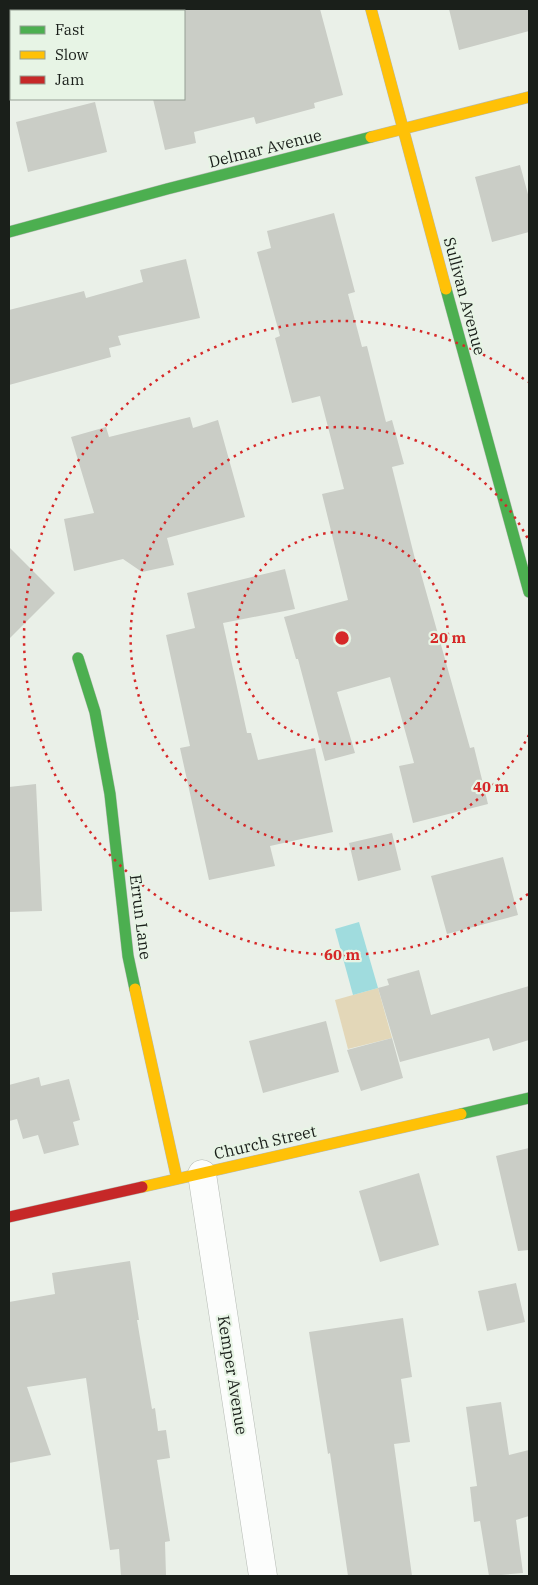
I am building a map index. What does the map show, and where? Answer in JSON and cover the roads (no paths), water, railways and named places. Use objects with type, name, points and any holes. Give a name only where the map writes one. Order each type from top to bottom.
[{"type":"street","name":"Sullivan Avenue","points":[[371,9],[529,592]]},
{"type":"street","name":"Delmar Avenue","points":[[9,232],[167,189],[529,97]]},
{"type":"street","name":"Errun Lane","points":[[78,658],[97,721],[110,794],[128,956],[189,1176]]},
{"type":"street","name":"Church Street","points":[[9,1217],[529,1098]]},
{"type":"street","name":"Kemper Avenue","points":[[189,1176],[263,1576]]},
{"type":"water","points":[[359,922],[378,988],[353,995],[335,929]]}]
